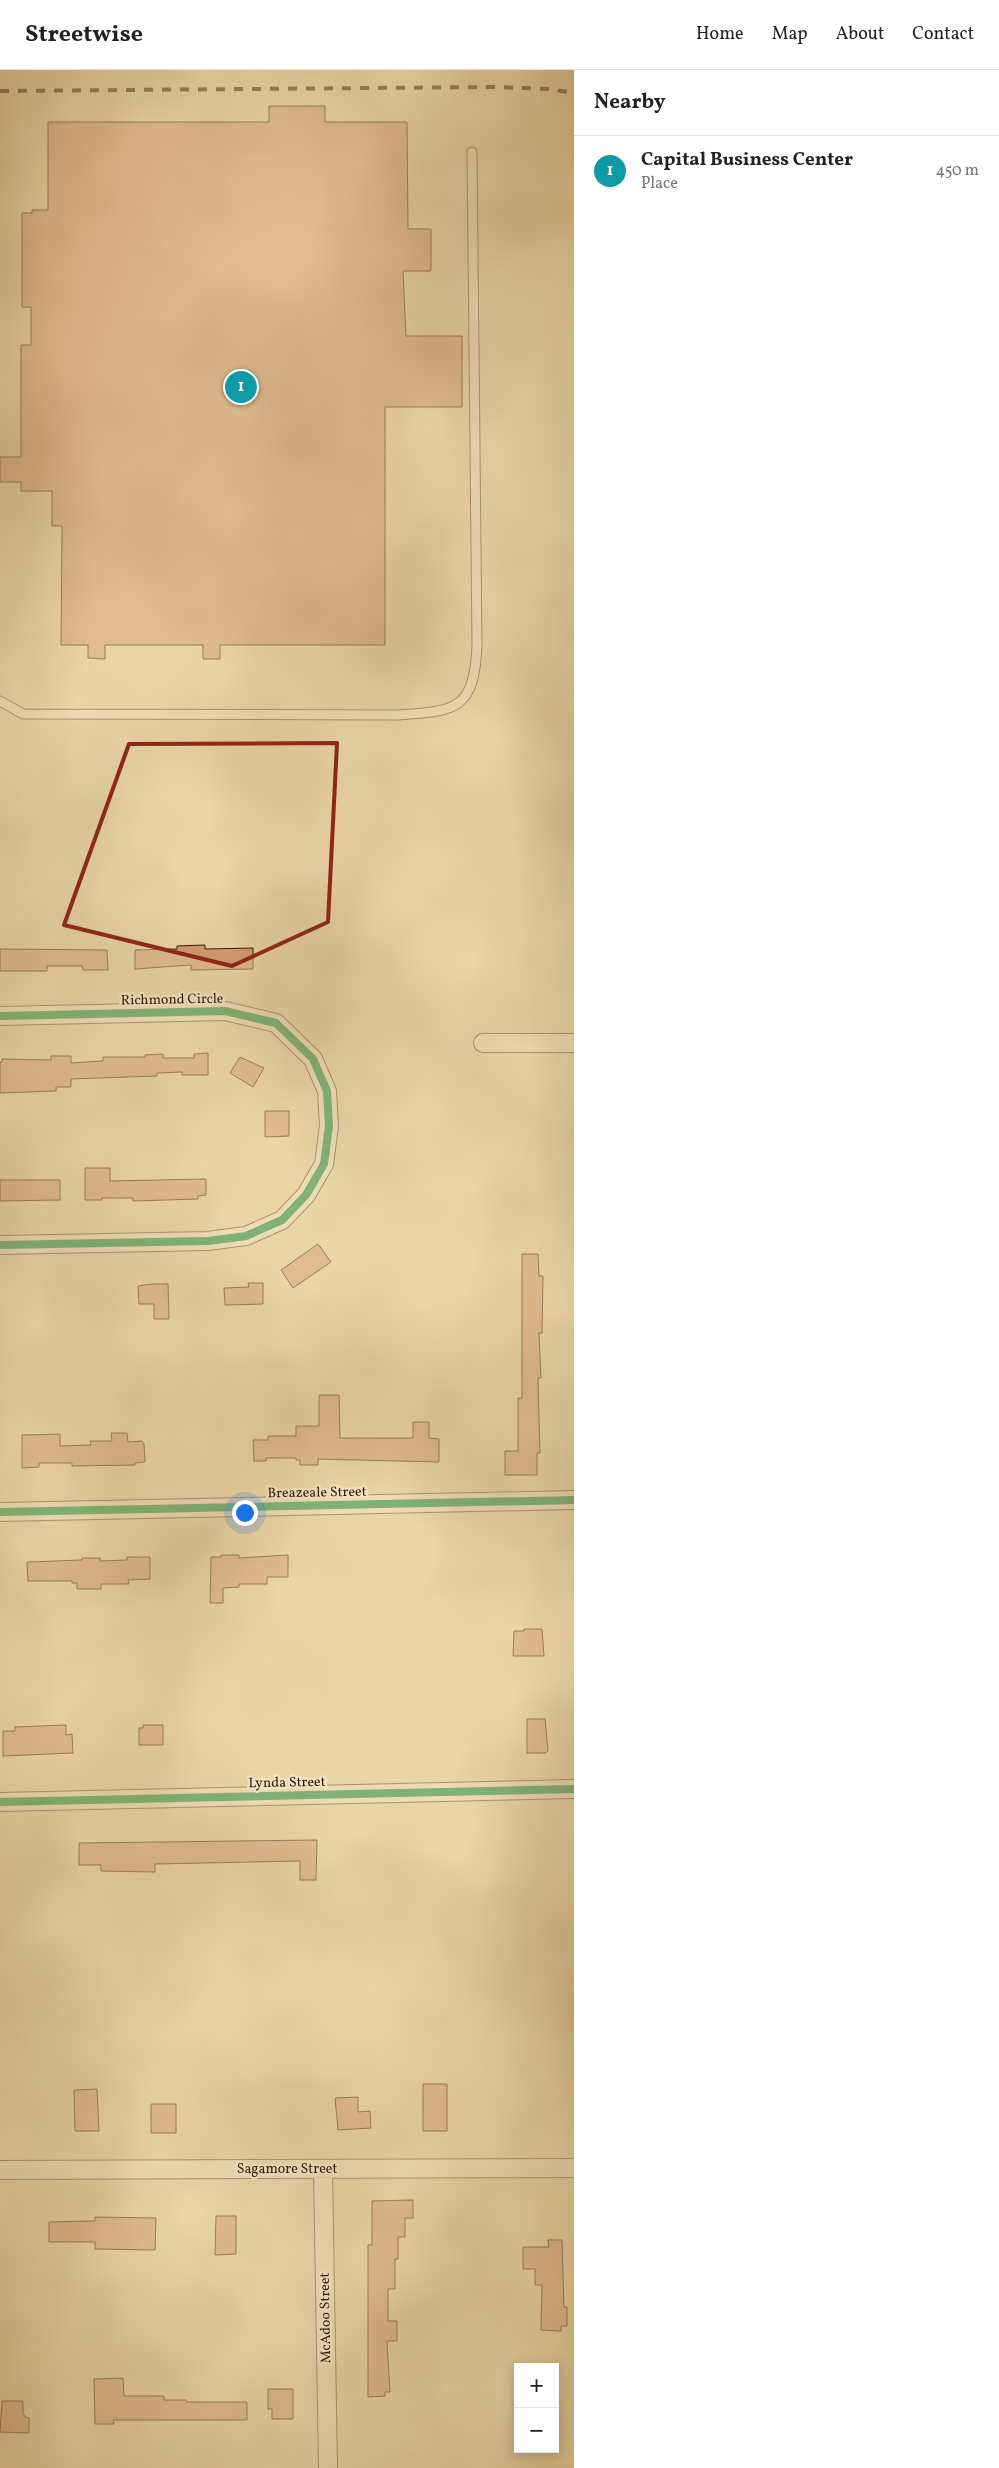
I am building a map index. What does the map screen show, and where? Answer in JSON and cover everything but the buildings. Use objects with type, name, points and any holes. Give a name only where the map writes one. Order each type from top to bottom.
[{"type":"street","name":"Richmond Circle","points":[[0,1016],[225,1011],[276,1023],[313,1059],[328,1092],[329,1126],[324,1164],[306,1195],[282,1220],[246,1236],[208,1241],[0,1245]]},
{"type":"street","points":[[483,1043],[574,1044]]},
{"type":"street","name":"Breazeale Street","points":[[0,1512],[574,1500]]},
{"type":"street","name":"Lynda Street","points":[[0,1802],[574,1790]]},
{"type":"street","name":"Sagamore Street","points":[[0,2170],[574,2168]]},
{"type":"street","name":"McAdoo Street","points":[[323,2169],[328,2468]]},
{"type":"lane","points":[[0,701],[23,714],[388,715],[443,712],[462,701],[473,685],[477,646],[472,152]]},
{"type":"highlighted area","points":[[337,743],[328,922],[232,966],[64,925],[129,744]]},
{"type":"railway","points":[[0,91],[495,87],[549,89],[574,93]]},
{"type":"cycle path","points":[[0,1016],[225,1011],[276,1023],[313,1059],[327,1091],[329,1126],[324,1164],[306,1195],[282,1220],[246,1236],[208,1241],[0,1245]]},
{"type":"cycle path","points":[[0,1512],[574,1500]]},
{"type":"cycle path","points":[[0,1802],[574,1789]]},
{"type":"place","name":"Capital Business Center","points":[[241,387]]}]
